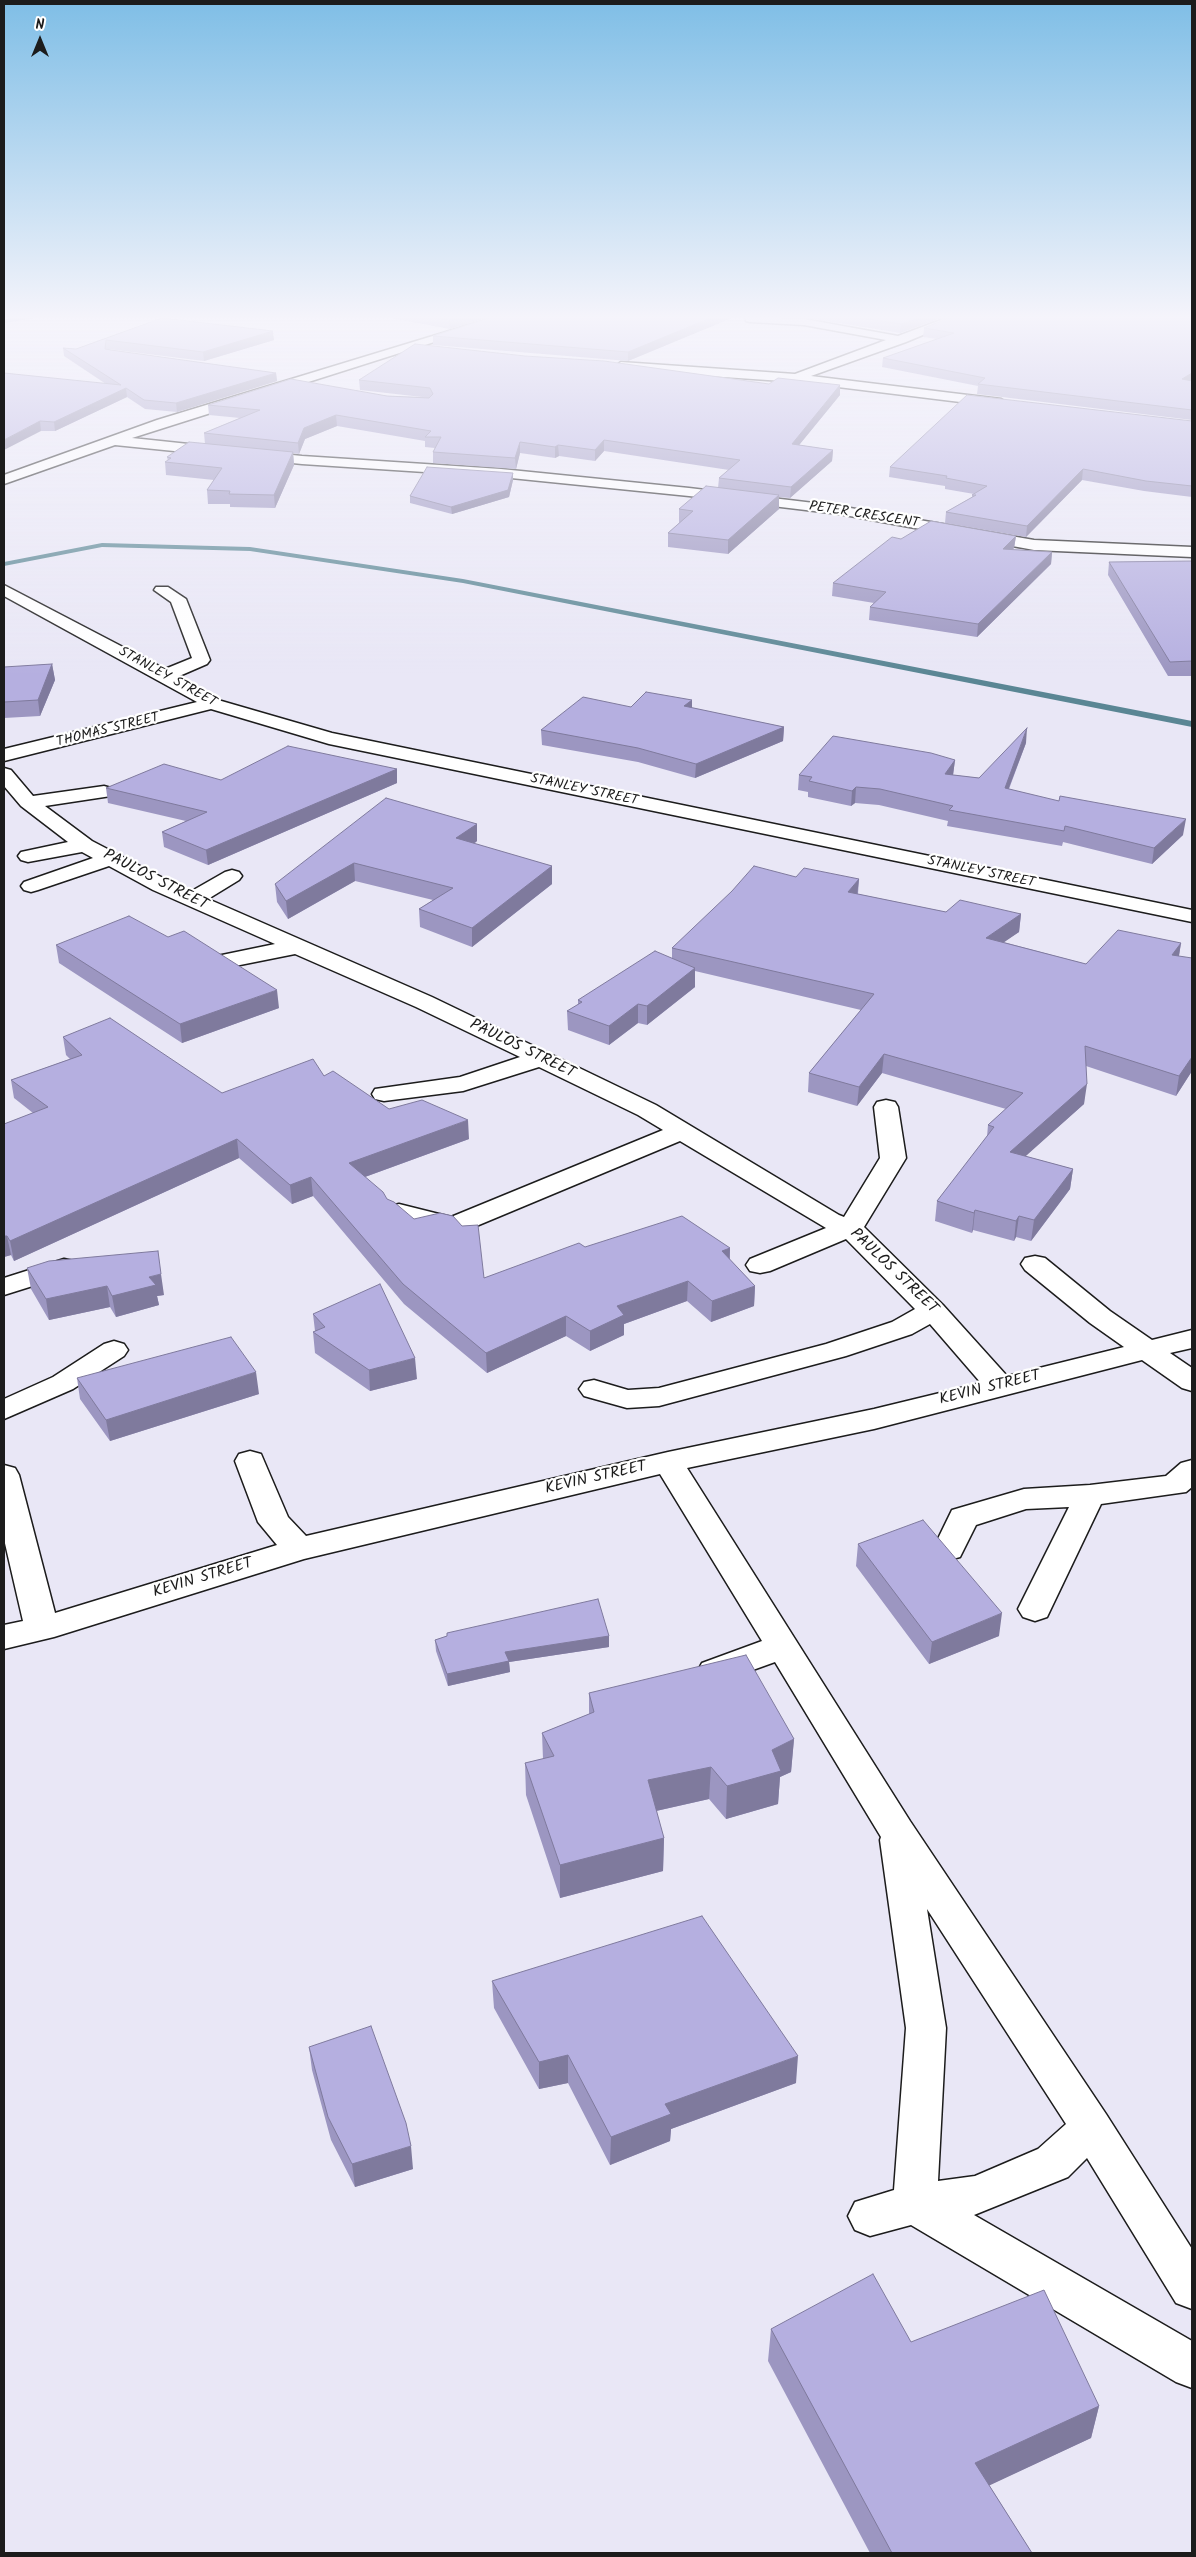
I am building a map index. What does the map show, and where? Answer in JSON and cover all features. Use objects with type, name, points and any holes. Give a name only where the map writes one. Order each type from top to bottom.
[{"type":"street","points":[[4,480],[129,436]]},
{"type":"street","name":"PETER CRESCENT","points":[[117,441],[302,460],[501,473],[689,492],[839,510],[1034,545],[1192,552]]},
{"type":"street","name":"STANLEY STREET","points":[[4,590],[212,704],[329,738],[1192,916]]},
{"type":"street","points":[[162,590],[178,599],[201,660],[164,676]]},
{"type":"street","name":"THOMAS STREET","points":[[4,755],[90,736],[212,704]]},
{"type":"street","points":[[70,717],[90,736]]},
{"type":"street","name":"PAULOS STREET","points":[[4,774],[28,802],[84,845],[160,886],[295,947],[424,1002],[648,1110],[830,1221],[850,1228],[933,1311],[1000,1386]]},
{"type":"street","points":[[28,802],[104,792]]},
{"type":"street","points":[[28,856],[84,845]]},
{"type":"street","points":[[31,886],[110,859]]},
{"type":"street","points":[[191,900],[232,876]]},
{"type":"street","points":[[225,961],[295,947]]},
{"type":"street","points":[[384,1094],[463,1084],[539,1058]]},
{"type":"street","points":[[760,1265],[850,1228],[894,1158],[886,1107]]},
{"type":"street","points":[[399,1212],[453,1226],[683,1131]]},
{"type":"street","points":[[1035,1264],[1100,1317],[1192,1382]]},
{"type":"street","points":[[4,1286],[64,1268]]},
{"type":"street","points":[[594,1389],[627,1399],[659,1396],[836,1350],[902,1328],[933,1311]]},
{"type":"street","name":"KEVIN STREET","points":[[4,1637],[42,1629],[299,1549],[668,1462],[874,1419],[1192,1339]]},
{"type":"street","points":[[4,1410],[63,1383],[114,1350]]},
{"type":"street","points":[[250,1461],[274,1522],[299,1549]]},
{"type":"street","points":[[668,1462],[784,1646],[897,1831],[1091,2127],[1192,2288]]},
{"type":"street","points":[[949,1549],[963,1518],[1024,1499],[1090,1495],[1175,1485],[1192,1470]]},
{"type":"street","points":[[4,1475],[42,1629]]},
{"type":"street","points":[[1035,1609],[1090,1495]]},
{"type":"street","points":[[689,1682],[784,1646]]},
{"type":"street","points":[[897,1831],[926,2028],[915,2204]]},
{"type":"street","points":[[870,2216],[915,2204],[977,2195],[1053,2162],[1091,2127]]},
{"type":"street","points":[[915,2204],[1192,2366]]},
{"type":"building","points":[[235,436],[301,436],[298,443]]},
{"type":"building","points":[[798,436],[792,444],[833,450],[791,487],[719,478],[740,460],[604,440],[595,450],[520,442],[515,458],[433,452],[441,437],[425,437]]},
{"type":"building","points":[[923,436],[1192,436],[1192,486],[1146,481],[1083,469],[1027,526],[946,512],[976,495],[972,495],[987,486],[946,478],[947,476],[890,467]]},
{"type":"building","points":[[189,442],[293,452],[274,495],[229,494],[230,491],[207,490],[222,468],[165,462],[171,458],[167,457]]},
{"type":"building","points":[[427,467],[513,473],[508,490],[451,507],[410,496]]},
{"type":"building","points":[[706,486],[779,495],[728,540],[668,533],[693,511],[679,509]]},
{"type":"building","points":[[931,521],[1016,536],[1003,549],[1052,552],[978,624],[870,607],[886,592],[833,583],[892,537],[901,539]]},
{"type":"building","points":[[1192,561],[1192,661],[1170,662],[1109,562]]},
{"type":"building","points":[[52,664],[38,700],[4,702],[4,667]]},
{"type":"building","points":[[646,692],[692,700],[684,706],[784,727],[696,764],[638,748],[541,730],[583,697],[631,707]]},
{"type":"building","points":[[1027,728],[1005,788],[1059,801],[1060,796],[1186,819],[1154,848],[1065,826],[1064,831],[949,810],[953,806],[880,789],[856,787],[852,791],[809,781],[812,777],[799,775],[833,736],[931,753],[955,760],[945,774],[979,778]]},
{"type":"building","points":[[288,746],[397,769],[206,850],[162,832],[207,812],[106,788],[164,764],[221,780]]},
{"type":"building","points":[[386,798],[477,824],[456,838],[552,866],[472,928],[419,909],[453,888],[354,863],[286,901],[275,884]]},
{"type":"building","points":[[754,866],[796,877],[804,868],[859,879],[848,892],[946,912],[960,900],[1021,914],[986,938],[1086,964],[1118,930],[1181,943],[1172,955],[1192,958],[1192,1057],[1179,1076],[1085,1046],[1087,1084],[1010,1152],[1073,1169],[1034,1220],[1019,1216],[1016,1221],[975,1210],[974,1213],[937,1201],[994,1127],[988,1125],[1023,1093],[884,1054],[859,1087],[809,1073],[874,994],[672,948],[732,891]]},
{"type":"building","points":[[129,916],[168,937],[184,931],[277,990],[180,1024],[56,945]]},
{"type":"building","points":[[655,951],[695,968],[647,1006],[638,1004],[609,1026],[567,1011],[582,1002],[578,1000]]},
{"type":"building","points":[[110,1018],[222,1093],[313,1059],[324,1076],[333,1071],[389,1109],[422,1100],[468,1120],[349,1163],[383,1192],[387,1199],[394,1202],[414,1219],[440,1213],[453,1216],[462,1226],[478,1225],[484,1278],[579,1243],[585,1247],[682,1216],[730,1248],[722,1251],[755,1286],[712,1301],[688,1281],[617,1306],[624,1315],[590,1331],[566,1316],[486,1353],[403,1284],[311,1177],[290,1185],[237,1139],[10,1241],[7,1236],[4,1236],[4,1124],[48,1107],[11,1080],[82,1055],[63,1037]]},
{"type":"building","points":[[158,1251],[161,1274],[149,1277],[156,1285],[112,1296],[107,1286],[46,1299],[27,1268],[49,1261]]},
{"type":"building","points":[[380,1284],[415,1358],[369,1370],[313,1332],[325,1327],[313,1314]]},
{"type":"building","points":[[231,1337],[256,1372],[106,1420],[77,1378]]},
{"type":"building","points":[[923,1520],[1002,1613],[932,1642],[858,1544]]},
{"type":"building","points":[[598,1599],[609,1636],[505,1652],[509,1661],[447,1674],[435,1640],[447,1636],[447,1633]]},
{"type":"building","points":[[746,1655],[794,1739],[772,1750],[781,1771],[727,1786],[711,1767],[648,1780],[664,1838],[560,1865],[525,1763],[554,1756],[542,1733],[594,1712],[589,1693]]},
{"type":"building","points":[[702,1916],[798,2056],[665,2104],[671,2114],[611,2137],[568,2055],[539,2062],[492,1981]]},
{"type":"building","points":[[371,2026],[406,2123],[411,2146],[352,2164],[328,2117],[309,2047]]},
{"type":"building","points":[[873,2274],[911,2342],[1044,2290],[1099,2406],[975,2463],[1032,2553],[892,2553],[771,2329]]},
{"type":"waterway","points":[[4,564],[102,545],[250,549],[463,581],[1192,724]]}]
